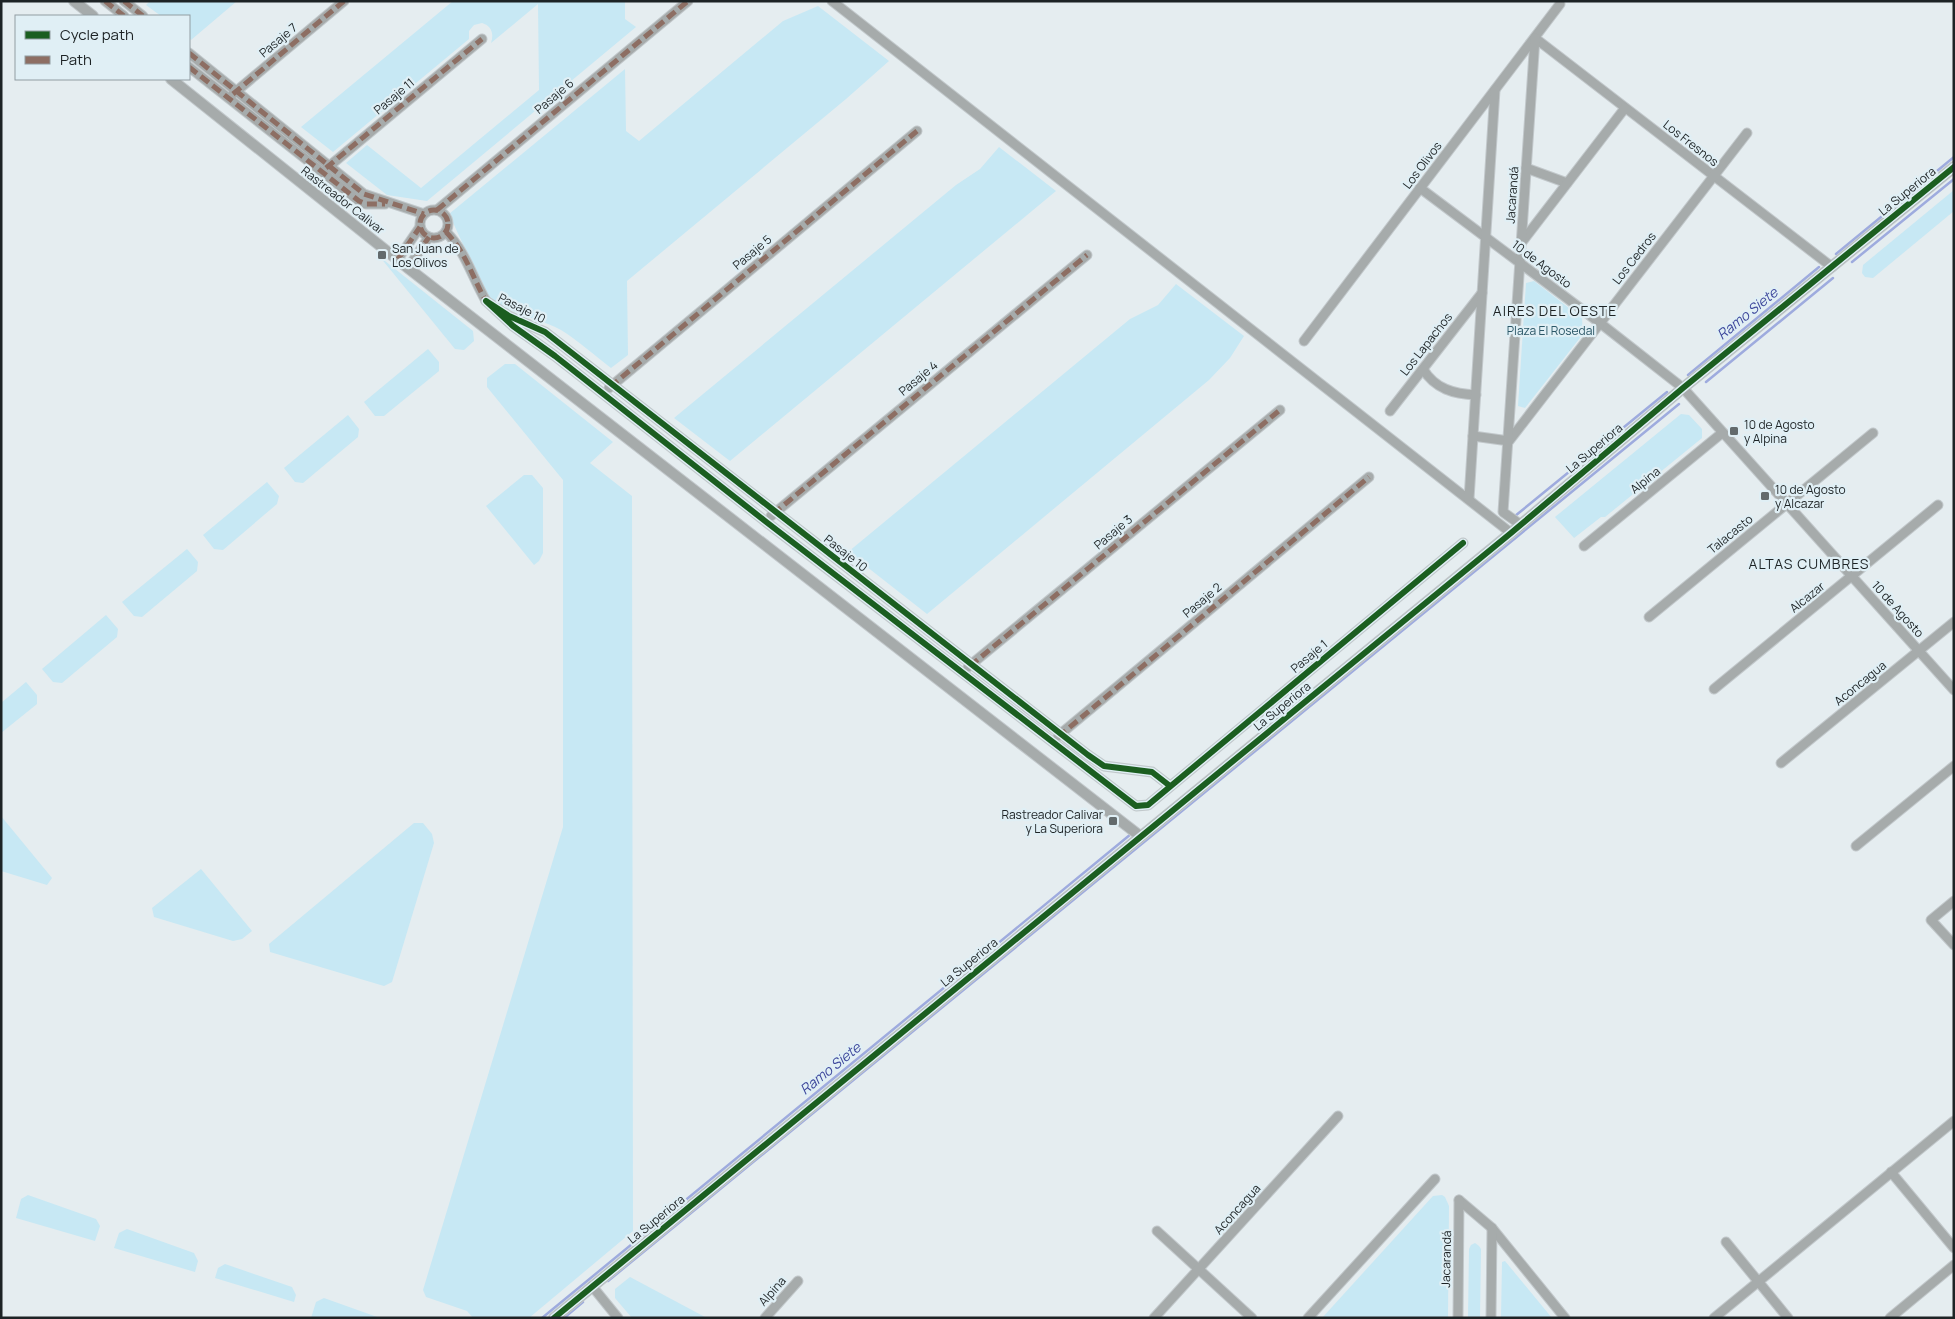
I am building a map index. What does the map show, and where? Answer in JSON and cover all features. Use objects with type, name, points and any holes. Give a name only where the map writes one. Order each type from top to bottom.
[{"type":"street","points":[[74,1],[91,15]]},
{"type":"street","points":[[105,1],[123,15]]},
{"type":"street","points":[[124,1],[142,15]]},
{"type":"street","name":"Pasaje 7","points":[[228,98],[344,1]]},
{"type":"street","name":"Pasaje 6","points":[[437,210],[688,1]]},
{"type":"street","points":[[832,1],[1511,533]]},
{"type":"street","name":"Los Olivos","points":[[1304,341],[1560,4]]},
{"type":"street","name":"Jacarandá","points":[[1520,525],[1503,512],[1535,38]]},
{"type":"street","name":"Los Fresnos","points":[[1535,38],[1832,267]]},
{"type":"street","name":"Pasaje 11","points":[[326,169],[482,39]]},
{"type":"street","points":[[190,54],[326,169]]},
{"type":"street","points":[[190,68],[228,98],[364,194],[424,214]]},
{"type":"street","name":"Rastreador Calivar","points":[[172,80],[408,268],[1140,836]]},
{"type":"street","name":"Jacarandá","points":[[1469,499],[1495,90]]},
{"type":"street","points":[[1522,242],[1625,108]]},
{"type":"street","name":"Pasaje 5","points":[[603,393],[917,131]]},
{"type":"street","name":"Los Cedros","points":[[1509,441],[1747,133]]},
{"type":"street","name":"La Superiora","points":[[554,1318],[1954,167]]},
{"type":"street","points":[[1526,168],[1567,183]]},
{"type":"street","name":"10 de Agosto","points":[[1420,188],[1683,388],[1954,690]]},
{"type":"street","points":[[398,259],[420,227],[420,222],[427,211],[441,211],[447,218],[448,228],[438,238],[429,238],[420,227]]},
{"type":"street","name":"Pasaje 10","points":[[446,232],[464,255],[478,288],[486,301],[513,326],[603,393],[1051,742],[1136,806],[1148,805],[1170,786],[1152,772],[1104,766],[545,332],[504,313],[486,301]]},
{"type":"street","points":[[408,268],[429,238]]},
{"type":"street","name":"Pasaje 4","points":[[765,521],[1086,255]]},
{"type":"street","name":"Los Lapachos","points":[[1390,411],[1482,293]]},
{"type":"street","points":[[1423,369],[1429,380],[1448,391],[1476,395]]},
{"type":"street","name":"Pasaje 3","points":[[962,673],[1280,410]]},
{"type":"street","name":"Alpina","points":[[1584,546],[1722,433]]},
{"type":"street","name":"Talacasto","points":[[1649,617],[1874,433]]},
{"type":"street","points":[[1473,436],[1509,441]]},
{"type":"street","name":"Pasaje 2","points":[[1051,742],[1368,477]]},
{"type":"street","name":"Alcazar","points":[[1714,689],[1938,505]]},
{"type":"street","name":"Pasaje 1","points":[[1170,786],[1463,543]]},
{"type":"street","name":"Aconcagua","points":[[1781,764],[1954,622]]},
{"type":"street","points":[[1856,846],[1954,766]]},
{"type":"street","points":[[1954,901],[1931,920],[1954,945]]},
{"type":"street","name":"Aconcagua","points":[[1154,1318],[1338,1116]]},
{"type":"street","points":[[1714,1318],[1954,1121]]},
{"type":"street","points":[[1891,1172],[1954,1248]]},
{"type":"street","points":[[1308,1318],[1435,1179]]},
{"type":"street","name":"Jacarandá","points":[[1458,1318],[1459,1200],[1492,1228]]},
{"type":"street","points":[[1491,1318],[1492,1228]]},
{"type":"street","points":[[1492,1228],[1565,1318]]},
{"type":"street","points":[[1157,1231],[1252,1318]]},
{"type":"street","points":[[1726,1242],[1788,1318]]},
{"type":"street","points":[[1890,1318],[1954,1265]]},
{"type":"street","name":"Alpina","points":[[765,1318],[798,1281]]},
{"type":"street","points":[[592,1286],[618,1318]]},
{"type":"green space","points":[[150,1],[237,1],[191,40],[190,15],[160,15],[146,5]]},
{"type":"green space","points":[[453,1],[625,1],[625,19],[636,27],[427,201],[387,195],[346,163],[367,145],[421,188],[539,90],[538,4],[491,43],[492,34],[490,28],[482,23],[474,25],[469,31],[469,39],[333,152],[301,127]]},
{"type":"green space","points":[[818,6],[889,61],[627,281],[628,355],[611,368],[561,330],[502,306],[485,292],[449,214],[625,69],[626,131],[639,141],[783,21]]},
{"type":"green space","points":[[999,147],[1056,191],[730,461],[674,418],[956,185],[980,169]]},
{"type":"green space","points":[[1954,190],[1954,211],[1873,278],[1865,277],[1862,273],[1863,265]]},
{"type":"green space","points":[[380,257],[473,331],[474,341],[464,350],[455,349]]},
{"type":"green space","name":"Plaza El Rosedal","points":[[1534,281],[1582,318],[1583,334],[1525,408],[1518,406],[1526,283]]},
{"type":"green space","points":[[1176,284],[1244,336],[1230,358],[1209,380],[927,614],[848,552],[1130,319],[1158,305]]},
{"type":"green space","points":[[428,349],[439,362],[439,371],[384,416],[375,416],[364,402]]},
{"type":"green space","points":[[505,364],[515,364],[613,442],[590,463],[632,496],[633,1231],[529,1318],[473,1318],[467,1311],[426,1297],[423,1290],[563,827],[563,480],[487,387],[487,378]]},
{"type":"green space","points":[[1681,414],[1689,415],[1702,429],[1702,438],[1605,517],[1601,517],[1574,538],[1555,517]]},
{"type":"green space","points":[[348,415],[359,429],[358,437],[303,483],[295,482],[284,468]]},
{"type":"green space","points":[[524,475],[532,475],[543,488],[543,553],[539,561],[534,565],[486,506]]},
{"type":"green space","points":[[267,482],[279,496],[277,504],[223,550],[214,549],[203,535]]},
{"type":"green space","points":[[187,549],[198,562],[197,571],[142,617],[134,616],[122,602]]},
{"type":"green space","points":[[106,615],[118,629],[117,637],[62,683],[53,682],[42,669]]},
{"type":"green space","points":[[26,682],[37,695],[37,704],[1,733],[1,703]]},
{"type":"green space","points":[[1,816],[52,878],[47,885],[1,871]]},
{"type":"green space","points":[[414,823],[423,823],[432,834],[434,843],[392,982],[384,986],[270,952],[269,944]]},
{"type":"green space","points":[[201,869],[252,931],[242,939],[233,941],[154,917],[152,908]]},
{"type":"green space","points":[[28,1195],[96,1219],[100,1226],[95,1241],[16,1218],[21,1199]]},
{"type":"green space","points":[[1442,1195],[1449,1206],[1448,1318],[1322,1318],[1433,1196]]},
{"type":"green space","points":[[127,1229],[194,1253],[198,1261],[195,1272],[114,1248],[119,1233]]},
{"type":"green space","points":[[1475,1243],[1481,1249],[1480,1318],[1468,1318],[1469,1249]]},
{"type":"green space","points":[[1505,1261],[1552,1318],[1501,1318],[1502,1262]]},
{"type":"green space","points":[[225,1264],[292,1287],[296,1295],[294,1302],[215,1278],[218,1268]]},
{"type":"green space","points":[[630,1277],[705,1317],[632,1318],[615,1298],[615,1289]]},
{"type":"green space","points":[[324,1298],[380,1318],[311,1318],[316,1302]]},
{"type":"waterway","name":"Ramo Siete","points":[[1836,254],[1954,157]]},
{"type":"waterway","points":[[1852,262],[1954,179]]},
{"type":"waterway","name":"Ramo Siete","points":[[1688,375],[1819,267]]},
{"type":"waterway","points":[[1706,382],[1833,278]]},
{"type":"waterway","name":"Ramo Siete","points":[[1515,516],[1667,392]]},
{"type":"waterway","points":[[608,1281],[1679,404]]},
{"type":"waterway","name":"Ramo Siete","points":[[542,1318],[1131,834]]},
{"type":"waterway","points":[[564,1318],[583,1302]]},
{"type":"marked path","points":[[105,1],[123,15]]},
{"type":"marked path","points":[[124,1],[142,15]]},
{"type":"marked path","points":[[233,94],[344,1]]},
{"type":"marked path","points":[[437,210],[688,1]]},
{"type":"marked path","points":[[326,168],[482,39]]},
{"type":"marked path","points":[[190,54],[364,194],[424,214]]},
{"type":"marked path","points":[[190,68],[359,201],[366,204],[385,204]]},
{"type":"marked path","points":[[610,387],[917,131]]},
{"type":"marked path","points":[[434,210],[444,214],[448,224],[444,234],[434,238],[424,234],[420,224],[424,214],[434,210]]},
{"type":"marked path","points":[[398,259],[420,227]]},
{"type":"marked path","points":[[446,232],[464,256],[486,301]]},
{"type":"marked path","points":[[408,268],[429,237]]},
{"type":"marked path","points":[[773,514],[1087,255]]},
{"type":"marked path","points":[[970,666],[1280,410]]},
{"type":"marked path","points":[[1058,737],[1369,477]]},
{"type":"cycle path","points":[[554,1318],[1954,167]]},
{"type":"cycle path","points":[[1170,786],[1152,772],[1104,766],[1088,755],[545,332],[509,316],[486,301],[513,326],[555,356],[765,521],[1136,806],[1148,805],[1463,543]]},
{"type":"place","name":"San Juan de Los Olivos","points":[[382,255]]},
{"type":"place","name":"10 de Agosto y Alpina","points":[[1734,431]]},
{"type":"place","name":"10 de Agosto y Alcazar","points":[[1765,496]]},
{"type":"place","name":"Rastreador Calivar y La Superiora","points":[[1113,821]]},
{"type":"district","name":"AIRES DEL OESTE","points":[[1555,310]]},
{"type":"district","name":"ALTAS CUMBRES","points":[[1809,563]]}]
